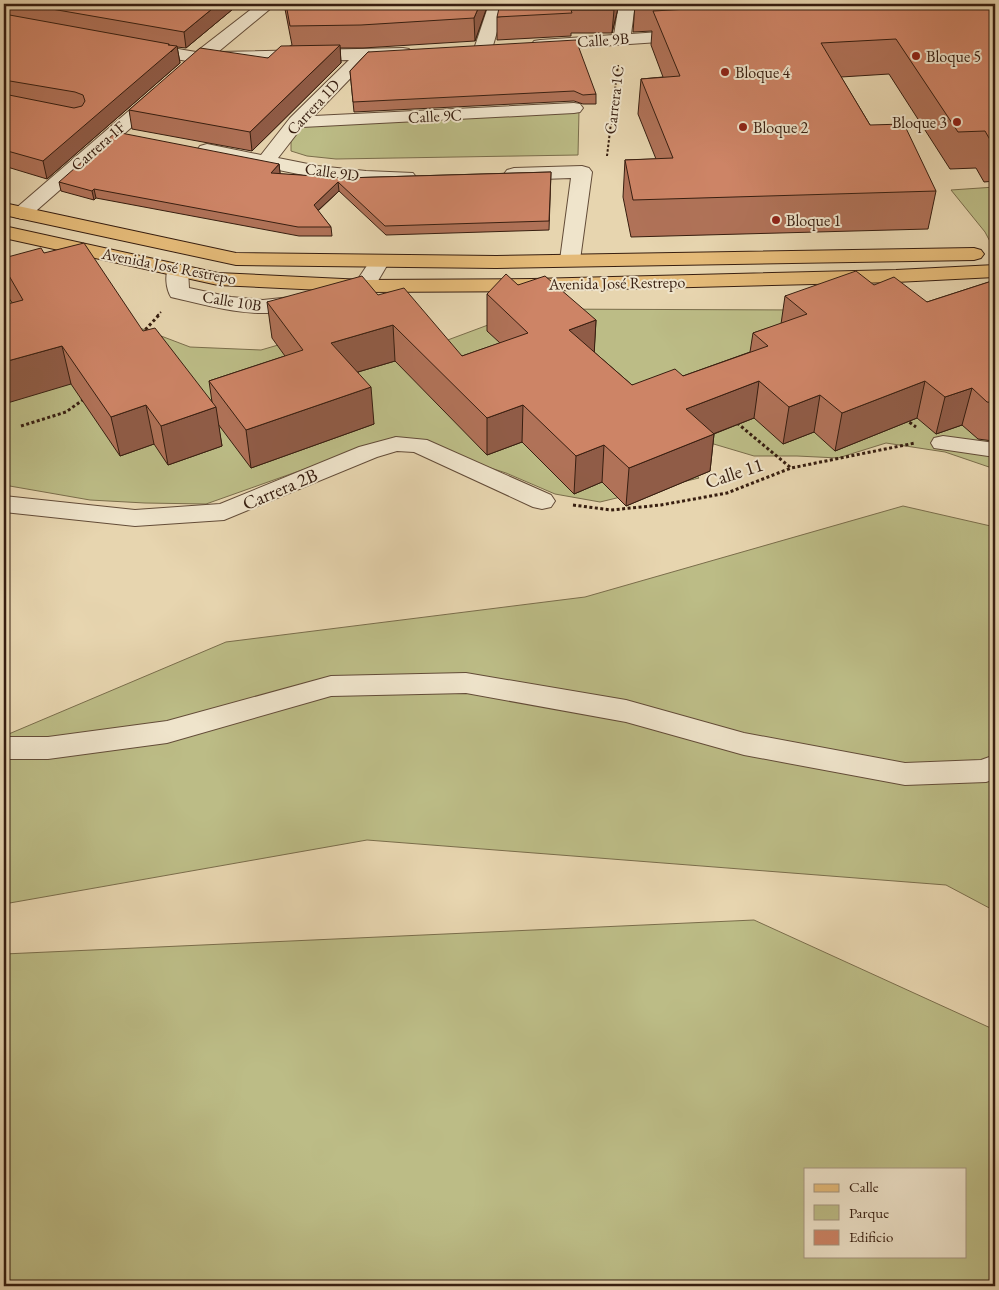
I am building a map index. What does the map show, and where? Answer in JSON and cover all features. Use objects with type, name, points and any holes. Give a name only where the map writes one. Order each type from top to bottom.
[{"type":"main road","name":"Avenida José Restrepo","points":[[13,211],[236,258],[379,262],[995,254]]},
{"type":"main road","name":"Avenida José Restrepo","points":[[4,232],[218,279],[364,286],[532,285],[896,276],[995,271]]},
{"type":"street","points":[[185,71],[268,4]]},
{"type":"street","points":[[482,49],[497,4]]},
{"type":"street","name":"Carrera 1C","points":[[622,39],[627,4]]},
{"type":"street","name":"Calle 9B","points":[[522,46],[709,34]]},
{"type":"street","points":[[121,44],[199,58],[363,56],[418,52]]},
{"type":"street","points":[[464,50],[502,48]]},
{"type":"street","name":"Carrera 1D","points":[[266,161],[297,122],[363,56]]},
{"type":"street","name":"Carrera 1F","points":[[13,211],[114,133],[171,83]]},
{"type":"street","name":"Calle 9C","points":[[297,122],[574,108]]},
{"type":"street","points":[[114,133],[133,136]]},
{"type":"street","name":"Calle 9D","points":[[190,147],[318,172],[366,177],[429,177]]},
{"type":"street","points":[[496,174],[582,172],[570,260]]},
{"type":"street","points":[[32,258],[70,247]]},
{"type":"street","points":[[364,286],[379,262]]},
{"type":"street","name":"Calle 10B","points":[[177,270],[179,292],[236,305],[285,306],[364,286]]},
{"type":"street","points":[[938,441],[995,450]]},
{"type":"street","name":"Carrera 2B","points":[[4,504],[44,510],[136,518],[224,512],[368,452],[396,444],[418,445],[542,501]]},
{"type":"street","points":[[4,748],[48,748],[167,732],[331,686],[466,683],[626,711],[744,744],[905,774],[986,771],[995,766]]},
{"type":"path","name":"Carrera 1C","points":[[607,157],[622,39]]},
{"type":"path","points":[[146,338],[145,330],[179,292]]},
{"type":"path","points":[[21,426],[66,412],[88,396]]},
{"type":"path","points":[[902,416],[938,441]]},
{"type":"path","points":[[733,420],[791,468]]},
{"type":"path","name":"Calle 11","points":[[542,501],[611,510],[661,505],[727,493],[791,468],[938,441]]},
{"type":"green space","points":[[579,111],[578,155],[336,159],[307,156],[291,151],[291,140],[302,125]]},
{"type":"green space","points":[[995,187],[995,251],[985,232],[951,190]]},
{"type":"green space","points":[[4,263],[140,328],[190,347],[261,350],[292,341],[445,341],[531,309],[803,310],[995,305],[995,474],[989,467],[945,452],[886,443],[838,458],[754,456],[707,442],[691,469],[699,478],[600,502],[555,494],[506,473],[460,458],[423,441],[395,437],[206,504],[90,500],[4,485]]},
{"type":"green space","points":[[903,506],[995,527],[995,911],[946,885],[367,840],[4,904],[4,736],[226,642],[585,597]]},
{"type":"green space","points":[[754,920],[995,1030],[995,1286],[4,1286],[4,954]]},
{"type":"building","points":[[23,4],[218,4],[184,32]]},
{"type":"building","points":[[286,4],[480,4],[474,18],[361,25],[290,26]]},
{"type":"building","points":[[500,4],[615,4],[614,10],[571,10],[572,13],[497,17]]},
{"type":"building","points":[[635,4],[730,4],[635,9]]},
{"type":"building","points":[[778,4],[995,4],[995,145],[993,145],[985,131],[958,132],[896,39],[821,43],[870,125],[904,124],[936,191],[633,200],[625,160],[673,158],[641,79],[680,76],[653,11]]},
{"type":"building","points":[[4,14],[177,46],[43,161],[4,150],[4,94],[74,108],[82,106],[85,101],[83,95],[75,92],[4,80]]},
{"type":"building","points":[[576,40],[596,94],[583,95],[574,91],[353,102],[350,71],[368,52]]},
{"type":"building","points":[[340,45],[250,132],[129,110],[200,48],[268,58],[281,46]]},
{"type":"building","points":[[116,132],[279,164],[271,173],[344,178],[551,172],[549,221],[385,226],[338,182],[314,205],[331,227],[298,227],[94,189],[92,191],[59,182]]},
{"type":"building","points":[[84,243],[143,331],[155,328],[216,407],[161,426],[146,405],[111,417],[62,346],[4,362],[4,305],[23,300],[4,267],[4,258],[41,248],[44,253]]},
{"type":"building","points":[[856,271],[874,285],[894,277],[927,302],[995,280],[995,403],[987,402],[972,388],[945,397],[925,381],[842,413],[820,395],[789,407],[759,381],[686,409],[714,434],[629,468],[604,445],[576,456],[523,405],[487,418],[393,325],[331,343],[371,387],[246,430],[209,381],[303,350],[267,302],[362,276],[378,295],[404,288],[462,356],[528,333],[487,294],[506,274],[518,285],[545,276],[596,320],[569,330],[632,385],[675,369],[683,376],[768,346],[753,333],[807,314],[785,296]]},
{"type":"place","name":"Bloque 5","points":[[916,56]]},
{"type":"place","name":"Bloque 4","points":[[725,72]]},
{"type":"place","name":"Bloque 3","points":[[957,122]]},
{"type":"place","name":"Bloque 2","points":[[743,127]]},
{"type":"place","name":"Bloque 1","points":[[776,220]]}]
